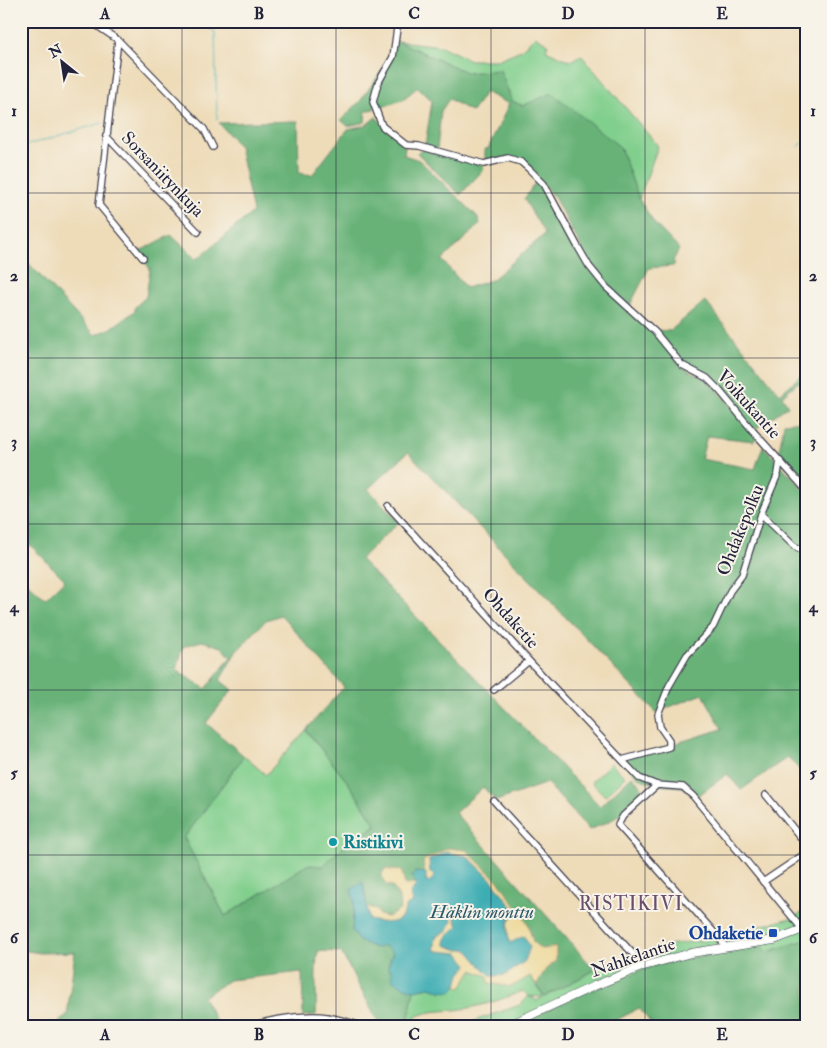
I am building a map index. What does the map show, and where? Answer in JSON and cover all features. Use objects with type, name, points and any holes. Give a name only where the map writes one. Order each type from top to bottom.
[{"type":"main road","name":"Nahkelantie","points":[[505,1027],[594,986],[644,966],[691,953],[774,940],[804,929]]},
{"type":"street","points":[[90,21],[118,40],[204,129],[213,147]]},
{"type":"street","name":"Voikukantie","points":[[398,21],[392,57],[378,83],[373,102],[382,126],[406,145],[419,146],[484,164],[508,158],[521,162],[544,184],[589,266],[606,287],[655,332],[682,365],[707,378],[719,390],[753,432],[806,490]]},
{"type":"street","points":[[118,40],[99,205],[143,258]]},
{"type":"street","name":"Sorsaniitynkuja","points":[[106,136],[198,232]]},
{"type":"street","name":"Ohdakepolku","points":[[622,760],[668,747],[669,740],[660,727],[658,714],[669,686],[687,655],[713,627],[730,591],[742,574],[761,514],[778,474],[780,461]]},
{"type":"street","name":"Ohdaketie","points":[[388,506],[639,778],[657,785],[683,787],[693,796],[804,929]]},
{"type":"street","points":[[761,514],[794,546],[806,552]]},
{"type":"street","points":[[494,690],[529,661]]},
{"type":"street","points":[[657,785],[622,816],[618,826],[722,940],[726,948]]},
{"type":"street","points":[[766,795],[806,844]]},
{"type":"street","points":[[494,801],[644,966]]},
{"type":"street","points":[[763,882],[806,854]]},
{"type":"street","points":[[250,1027],[276,1019],[314,1016],[326,1016],[364,1027]]},
{"type":"green space","points":[[535,36],[548,44],[546,50],[570,61],[581,55],[658,146],[639,199],[620,147],[512,101],[499,70],[468,73],[397,41],[441,46],[470,60],[497,60],[521,50]]},
{"type":"green space","points":[[397,41],[468,73],[500,70],[512,101],[522,106],[552,93],[620,147],[639,199],[654,223],[679,249],[673,261],[675,264],[673,266],[649,268],[629,307],[607,286],[591,265],[554,197],[522,160],[485,159],[485,149],[488,149],[509,104],[485,92],[472,112],[449,99],[441,111],[437,149],[425,146],[432,101],[418,87],[402,100],[377,109],[376,102],[379,84]]},
{"type":"green space","points":[[384,67],[377,83],[374,109],[366,111],[365,122],[348,126],[341,120],[361,100]]},
{"type":"green space","points":[[376,117],[405,146],[404,155],[419,160],[477,216],[480,224],[442,260],[466,288],[492,280],[545,234],[524,199],[538,179],[588,267],[653,332],[681,366],[706,380],[718,390],[756,438],[754,441],[707,436],[701,459],[755,469],[763,446],[806,492],[806,777],[788,757],[741,790],[727,774],[695,798],[683,787],[657,785],[639,778],[622,760],[722,729],[703,694],[656,712],[408,452],[368,489],[399,522],[360,559],[600,806],[632,776],[642,787],[633,803],[621,814],[589,830],[547,783],[496,801],[483,787],[455,813],[595,970],[544,997],[537,985],[546,969],[556,961],[532,942],[528,924],[423,861],[426,873],[415,872],[417,884],[392,886],[399,897],[400,910],[388,917],[379,915],[376,909],[367,907],[363,883],[360,883],[351,890],[354,900],[352,931],[359,941],[385,946],[393,952],[388,967],[402,986],[414,990],[407,1027],[377,1020],[341,952],[318,951],[316,1015],[303,1016],[302,972],[229,980],[203,997],[216,1021],[211,1027],[51,1027],[67,1016],[75,952],[40,953],[21,950],[21,577],[45,599],[65,580],[21,536],[21,502],[30,498],[29,470],[21,459],[21,255],[95,335],[110,329],[135,311],[135,307],[146,297],[150,269],[138,252],[171,235],[197,259],[253,212],[239,146],[219,123],[298,121],[299,173],[312,175],[348,129],[366,125]],"holes":[[[281,615],[344,687],[306,730],[349,784],[376,825],[337,852],[323,866],[307,865],[225,916],[184,838],[244,756],[206,723],[232,690],[220,680],[236,652],[266,620]],[[202,641],[222,647],[231,657],[206,689],[176,670],[184,646]]]},
{"type":"green space","points":[[421,149],[483,165],[484,169],[460,195],[417,153]]},
{"type":"green space","points":[[705,301],[780,394],[806,371],[806,388],[798,382],[782,396],[788,406],[754,430],[720,388],[684,364],[655,330],[670,331]]},
{"type":"green space","points":[[806,418],[806,487],[778,457],[784,423],[804,421]]},
{"type":"green space","points":[[306,730],[349,784],[376,825],[337,852],[323,866],[307,865],[225,916],[184,838],[244,756],[266,775]]},
{"type":"green space","points":[[611,763],[625,777],[605,796],[591,782]]},
{"type":"green space","points":[[804,912],[806,913],[806,940],[767,952],[682,960],[509,1027],[424,1027],[424,1024],[471,1022],[520,1005],[528,997],[534,998],[536,1001],[543,997],[528,996],[523,991],[478,1006],[421,1014],[415,1017],[420,1027],[407,1027],[414,990],[430,987],[441,991],[451,991],[457,985],[461,988],[472,970],[488,976],[530,976],[544,997],[595,970],[643,953],[668,945],[712,939],[791,918]]},
{"type":"green space","points":[[806,940],[806,1027],[654,1027],[639,1008],[604,1027],[509,1027],[583,994],[651,967],[761,946],[767,952]]},
{"type":"green space","points":[[317,1020],[317,1027],[260,1027],[284,1022]]},
{"type":"sand","points":[[448,848],[466,850],[500,883],[528,924],[533,942],[541,949],[556,947],[556,961],[546,969],[537,985],[530,976],[511,987],[489,983],[488,976],[472,970],[461,988],[457,985],[460,974],[468,964],[434,949],[436,937],[448,930],[451,916],[442,909],[452,909],[458,926],[446,937],[445,945],[459,950],[467,948],[484,969],[510,944],[508,926],[510,919],[516,912],[491,879],[467,856],[436,875],[431,881],[426,882],[423,861]]},
{"type":"sand","points":[[385,869],[398,871],[401,869],[405,885],[417,884],[413,902],[398,921],[388,924],[369,920],[367,907],[376,909],[379,915],[388,917],[400,910],[399,897],[392,886],[386,885],[381,876]]},
{"type":"water","name":"Häklin monttu","points":[[446,852],[467,856],[491,879],[516,912],[508,922],[510,943],[524,936],[530,947],[525,961],[506,975],[492,976],[467,949],[459,950],[445,945],[446,937],[458,926],[452,909],[444,908],[452,920],[448,930],[436,937],[434,949],[437,951],[459,953],[468,965],[460,974],[457,985],[451,992],[430,987],[414,990],[402,986],[392,979],[392,971],[388,967],[393,952],[385,946],[376,948],[359,941],[352,931],[354,900],[351,890],[360,883],[363,883],[369,920],[380,922],[397,921],[404,913],[405,907],[413,902],[410,893],[417,884],[412,877],[415,872],[426,873],[426,882],[431,881],[435,875],[430,873],[429,860]]},
{"type":"waterway","points":[[197,21],[215,32],[217,120]]},
{"type":"waterway","points":[[21,147],[102,123]]},
{"type":"waterway","points":[[799,147],[806,138]]},
{"type":"place","name":"Ristikivi","points":[[333,842]]},
{"type":"place","name":"Ohdaketie","points":[[773,933]]},
{"type":"district","name":"RISTIKIVI","points":[[631,903]]}]
